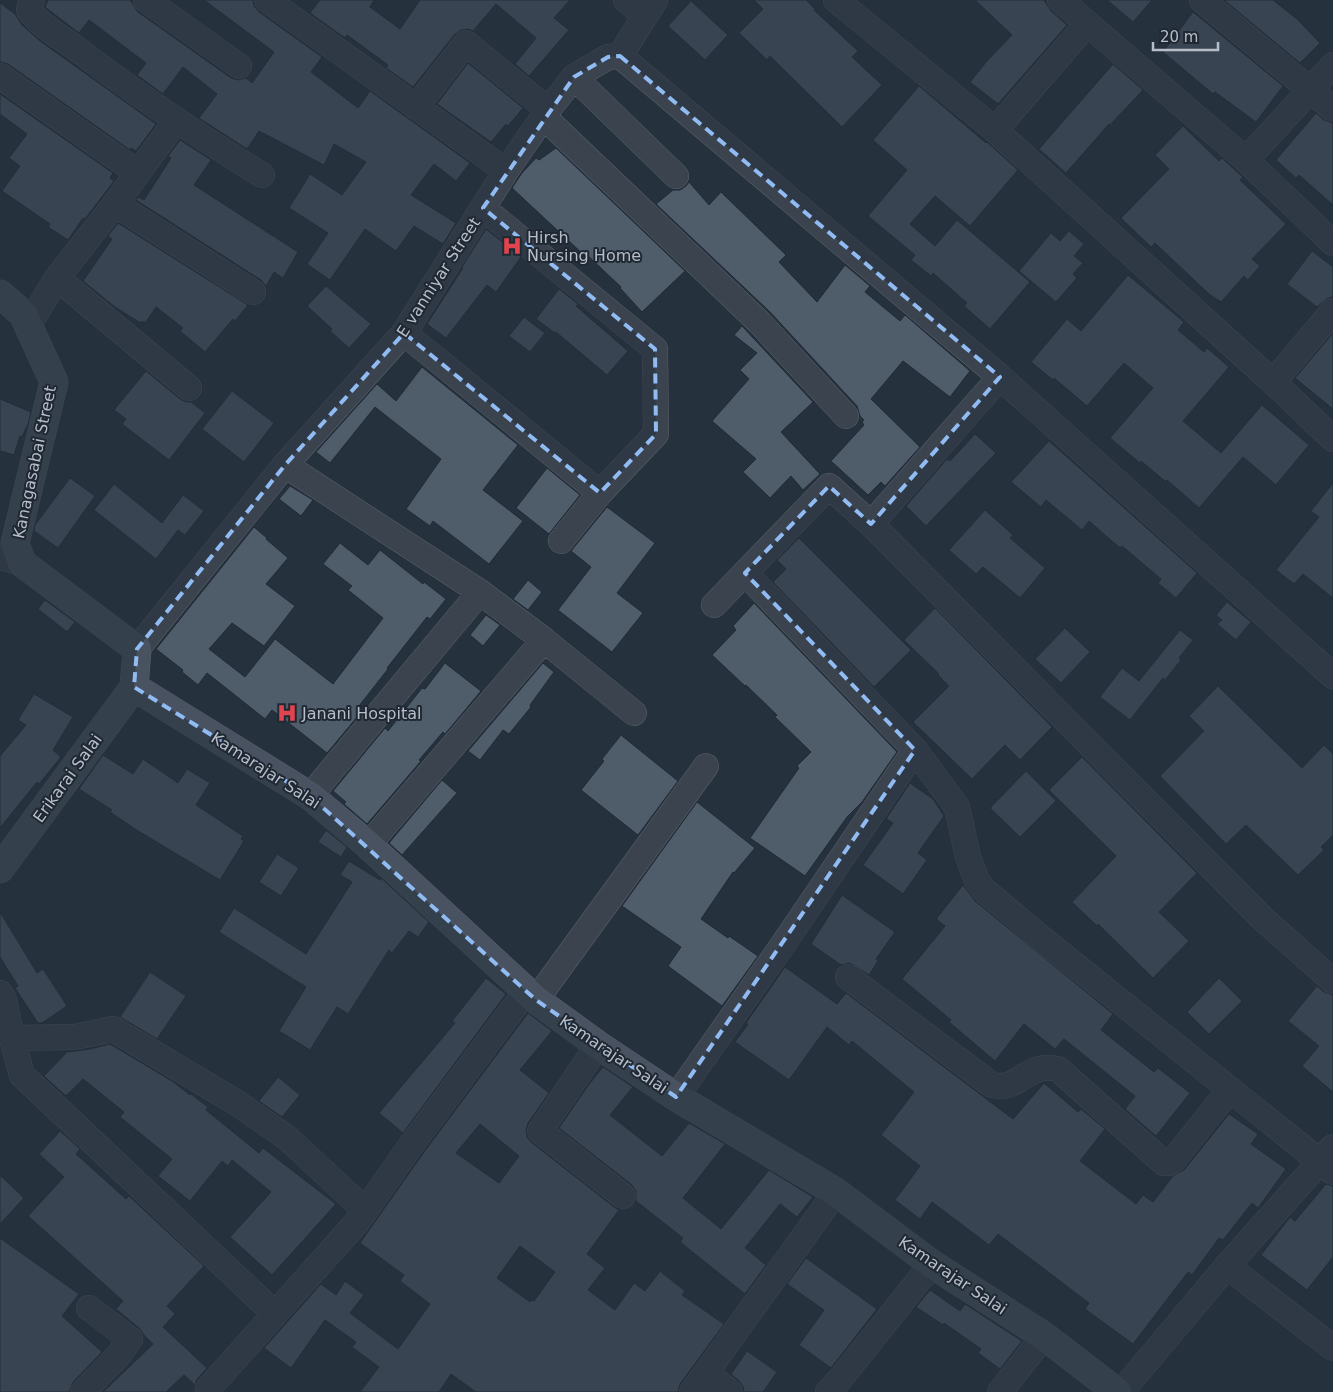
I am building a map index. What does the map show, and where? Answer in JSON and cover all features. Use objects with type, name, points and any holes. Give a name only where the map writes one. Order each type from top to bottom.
[{"type":"main road","name":"Kanagasabai Street","points":[[2,302],[23,314],[54,382],[11,560],[137,649]]},
{"type":"main road","points":[[134,687],[137,649]]},
{"type":"main road","name":"Kamarajar Salai","points":[[134,687],[310,796],[368,845],[532,996],[598,1045],[676,1097],[836,1192],[932,1264],[1044,1336],[1117,1392]]},
{"type":"main road","name":"Erikarai Salai","points":[[0,869],[134,687]]},
{"type":"street","points":[[32,0],[29,10],[35,17],[176,121],[262,175]]},
{"type":"street","points":[[146,0],[239,66]]},
{"type":"street","points":[[267,0],[506,171]]},
{"type":"street","points":[[836,0],[995,130],[1273,382],[1333,439]]},
{"type":"street","points":[[1060,0],[1246,160],[1333,243]]},
{"type":"street","points":[[1202,0],[1333,109]]},
{"type":"street","points":[[642,5],[620,56],[1000,377],[1333,676]]},
{"type":"street","points":[[995,130],[1087,24]]},
{"type":"street","points":[[416,106],[466,43],[546,113],[759,322],[846,416]]},
{"type":"street","name":"E vanniyar Street","points":[[137,649],[285,465],[404,333],[506,171],[546,113],[574,77],[608,57],[620,56]]},
{"type":"street","points":[[1246,160],[1333,65]]},
{"type":"street","points":[[0,76],[138,173]]},
{"type":"street","points":[[574,77],[676,176]]},
{"type":"street","points":[[28,326],[57,278],[115,204],[176,121]]},
{"type":"street","points":[[115,204],[253,292]]},
{"type":"street","points":[[483,208],[656,349],[656,434],[600,493],[561,541]]},
{"type":"street","points":[[57,278],[189,388]]},
{"type":"street","points":[[1273,382],[1333,312]]},
{"type":"street","points":[[404,333],[600,493]]},
{"type":"street","points":[[871,524],[1000,377]]},
{"type":"street","points":[[285,465],[480,592],[544,640],[634,713]]},
{"type":"street","points":[[714,605],[828,486],[871,524],[1263,919],[1333,981]]},
{"type":"street","points":[[745,573],[915,750],[957,807],[968,857],[977,881],[984,890],[1036,934],[1230,1089],[1329,1160],[1227,1266],[1121,1392]]},
{"type":"street","points":[[310,796],[480,592]]},
{"type":"street","points":[[368,845],[544,640]]},
{"type":"street","points":[[676,1097],[790,935],[915,750]]},
{"type":"street","points":[[208,1392],[208,1389],[274,1313],[358,1221],[521,998],[532,996],[706,766]]},
{"type":"street","points":[[848,977],[992,1085],[1006,1086],[1033,1071],[1046,1067],[1058,1069],[1164,1163],[1173,1161],[1230,1089]]},
{"type":"street","points":[[0,993],[4,1000],[22,1075],[274,1313]]},
{"type":"street","points":[[12,1038],[75,1037],[114,1029],[237,1103],[286,1136],[365,1210]]},
{"type":"street","points":[[598,1045],[540,1131],[624,1196]]},
{"type":"street","points":[[730,1392],[699,1383],[836,1192]]},
{"type":"street","points":[[828,1392],[932,1264]]},
{"type":"street","points":[[1227,1266],[1333,1348]]},
{"type":"street","points":[[83,1392],[118,1356],[130,1339],[89,1308]]},
{"type":"street","points":[[1000,1392],[1044,1336]]},
{"type":"highlighted area","points":[[620,56],[1000,377],[871,524],[829,486],[745,573],[915,750],[676,1097],[536,1000],[310,796],[134,687],[137,649],[285,465],[404,333],[600,493],[656,434],[655,349],[483,208],[574,77],[608,57]]},
{"type":"building","points":[[48,0],[130,0],[138,12],[231,78],[238,80],[246,78],[252,83],[274,52],[204,0],[253,0],[254,6],[259,12],[322,57],[311,72],[358,108],[370,91],[470,163],[456,181],[434,164],[411,195],[456,223],[443,244],[414,226],[396,251],[365,229],[330,280],[307,264],[328,233],[289,208],[310,174],[342,195],[366,162],[334,144],[324,165],[259,131],[247,149],[199,118],[217,94],[183,67],[163,94],[137,75],[146,63],[89,20],[79,33],[45,7]]},
{"type":"building","points":[[320,0],[374,0],[370,7],[400,29],[420,0],[570,0],[554,18],[569,30],[529,76],[515,64],[536,38],[496,4],[473,31],[468,29],[461,30],[455,34],[413,87],[386,68],[388,65],[347,35],[345,38],[310,13]]},
{"type":"building","points":[[754,0],[806,0],[814,10],[858,51],[852,57],[882,85],[842,127],[770,56],[767,60],[739,33],[763,9]]},
{"type":"building","points":[[975,0],[1044,0],[1051,11],[1067,25],[998,104],[970,82],[1012,35]]},
{"type":"building","points":[[1107,0],[1152,0],[1133,22]]},
{"type":"building","points":[[1224,0],[1273,0],[1297,19],[1320,43],[1300,63]]},
{"type":"building","points":[[691,1],[728,35],[705,60],[668,26]]},
{"type":"building","points":[[0,3],[15,14],[22,25],[40,41],[156,124],[136,151],[131,148],[130,150],[8,64],[0,62]]},
{"type":"building","points":[[1193,12],[1283,86],[1256,122],[1215,92],[1213,94],[1163,52]]},
{"type":"building","points":[[468,63],[523,108],[491,142],[437,104]]},
{"type":"building","points":[[1113,64],[1143,90],[1109,124],[1066,173],[1039,149]]},
{"type":"building","points":[[919,86],[1018,170],[970,226],[935,196],[910,224],[935,246],[957,220],[1030,282],[990,329],[964,306],[967,303],[933,273],[931,276],[911,260],[915,255],[868,216],[907,170],[873,140]]},
{"type":"building","points":[[0,94],[113,173],[110,178],[114,181],[85,219],[83,218],[68,240],[48,227],[50,224],[2,191],[20,166],[9,158],[27,134],[0,114]]},
{"type":"building","points":[[1316,113],[1324,120],[1333,123],[1333,205],[1299,175],[1296,178],[1276,160]]},
{"type":"building","points":[[1183,126],[1219,161],[1222,158],[1243,177],[1240,180],[1286,224],[1252,259],[1260,266],[1248,280],[1244,276],[1221,302],[1209,294],[1155,243],[1151,247],[1121,218],[1169,169],[1155,155]]},
{"type":"building","points":[[180,140],[211,160],[194,185],[298,252],[283,278],[274,272],[266,286],[261,280],[136,200],[138,197],[144,200],[171,158],[168,156]]},
{"type":"building","points":[[556,148],[685,271],[642,312],[621,287],[512,188],[522,173],[536,158],[539,160]]},
{"type":"building","points":[[689,182],[709,205],[721,192],[786,255],[779,262],[817,302],[845,265],[870,286],[865,292],[900,321],[905,315],[970,371],[950,397],[903,361],[871,399],[920,447],[885,486],[881,482],[868,495],[831,461],[864,425],[862,422],[864,420],[860,416],[857,406],[770,312],[656,204],[673,190],[680,190]]},
{"type":"building","points":[[118,223],[248,305],[235,321],[233,319],[205,352],[180,331],[183,328],[156,307],[146,322],[139,322],[115,307],[83,281],[112,239],[108,236]]},
{"type":"building","points":[[486,229],[521,257],[496,292],[487,285],[446,338],[427,324]]},
{"type":"building","points":[[1069,231],[1084,244],[1074,256],[1083,263],[1073,274],[1077,278],[1056,302],[1019,271],[1051,233],[1060,241]]},
{"type":"building","points":[[1312,251],[1333,267],[1333,297],[1328,298],[1317,307],[1287,284]]},
{"type":"building","points":[[1128,275],[1184,322],[1178,330],[1204,352],[1207,348],[1229,367],[1183,421],[1221,453],[1262,405],[1309,445],[1276,485],[1243,457],[1199,508],[1167,480],[1166,482],[1141,461],[1140,463],[1110,438],[1153,388],[1124,363],[1087,406],[1054,378],[1053,380],[1031,362],[1067,319],[1081,331]]},
{"type":"building","points":[[326,286],[371,324],[349,348],[307,306]]},
{"type":"building","points":[[559,289],[578,304],[576,306],[628,351],[607,375],[556,332],[536,319]]},
{"type":"building","points":[[524,317],[545,333],[530,352],[509,336]]},
{"type":"building","points":[[742,326],[813,402],[781,432],[820,474],[803,490],[791,476],[770,498],[743,472],[756,459],[712,421],[749,379],[740,370],[757,353],[734,335]]},
{"type":"building","points":[[1333,333],[1333,409],[1295,378]]},
{"type":"building","points":[[422,367],[518,445],[483,490],[523,521],[489,564],[433,521],[430,526],[406,509],[441,459],[375,407],[330,463],[316,452],[377,384],[396,401]]},
{"type":"building","points":[[146,371],[180,399],[191,402],[205,413],[169,460],[122,424],[126,419],[114,410]]},
{"type":"building","points":[[232,391],[274,423],[244,462],[202,429]]},
{"type":"building","points":[[0,399],[31,412],[28,424],[22,437],[20,436],[14,455],[0,451]]},
{"type":"building","points":[[975,434],[996,453],[926,526],[906,506],[947,459],[950,461]]},
{"type":"building","points":[[1049,441],[1197,573],[1176,598],[1158,583],[1161,579],[1122,546],[1120,548],[1089,521],[1082,530],[1046,500],[1041,507],[1011,482]]},
{"type":"building","points":[[547,468],[580,495],[549,534],[516,508]]},
{"type":"building","points":[[70,478],[95,496],[58,548],[34,531],[35,525]]},
{"type":"building","points":[[1333,483],[1333,598],[1303,574],[1294,584],[1276,570],[1319,517],[1311,511]]},
{"type":"building","points":[[114,484],[162,523],[183,495],[204,511],[185,535],[178,530],[156,559],[94,510]]},
{"type":"building","points":[[290,486],[313,500],[301,516],[279,499]]},
{"type":"building","points":[[607,507],[655,543],[617,593],[643,613],[612,652],[558,610],[591,567],[571,551]]},
{"type":"building","points":[[985,510],[1013,535],[1010,538],[1045,568],[1020,598],[983,567],[976,574],[949,550]]},
{"type":"building","points":[[254,527],[288,558],[266,584],[295,606],[264,646],[232,623],[209,649],[245,677],[275,639],[333,684],[383,618],[348,590],[352,586],[323,564],[340,543],[368,565],[380,550],[423,584],[424,582],[446,599],[430,619],[427,617],[387,668],[359,706],[363,710],[327,753],[272,710],[265,719],[207,673],[198,685],[182,672],[183,670],[156,649]]},
{"type":"building","points":[[799,538],[911,650],[874,687],[773,582],[786,569],[777,560]]},
{"type":"building","points":[[528,580],[542,592],[528,610],[513,599]]},
{"type":"building","points":[[45,600],[75,622],[67,632],[38,609]]},
{"type":"building","points":[[1227,602],[1251,622],[1236,640],[1217,624],[1222,620],[1216,615]]},
{"type":"building","points":[[754,603],[897,752],[862,802],[847,817],[805,876],[750,838],[799,768],[797,766],[811,752],[775,717],[777,715],[712,655],[736,630],[733,626]]},
{"type":"building","points":[[935,608],[1052,727],[1020,760],[1005,745],[972,779],[913,722],[949,686],[904,640]]},
{"type":"building","points":[[486,615],[500,625],[483,646],[470,635]]},
{"type":"building","points":[[1065,628],[1090,652],[1061,683],[1035,659]]},
{"type":"building","points":[[1180,630],[1193,640],[1179,658],[1181,660],[1165,680],[1163,678],[1130,720],[1100,697],[1122,668],[1139,681]]},
{"type":"building","points":[[445,663],[481,691],[445,734],[443,732],[419,760],[421,761],[367,824],[344,804],[346,802],[333,791],[385,728],[388,731],[422,688],[425,689]]},
{"type":"building","points":[[543,663],[554,672],[530,705],[531,707],[509,734],[503,730],[480,760],[468,751]]},
{"type":"building","points":[[1218,686],[1302,768],[1324,745],[1333,754],[1333,835],[1321,847],[1324,850],[1298,875],[1246,825],[1226,844],[1160,776],[1204,731],[1189,716]]},
{"type":"building","points":[[34,694],[73,717],[53,750],[61,757],[39,784],[37,782],[0,828],[0,756],[26,725],[18,720]]},
{"type":"building","points":[[621,735],[678,781],[638,835],[581,790],[604,761],[602,759]]},
{"type":"building","points":[[103,755],[133,774],[143,759],[178,783],[187,769],[210,783],[196,805],[243,836],[241,839],[244,841],[220,880],[135,829],[110,812],[112,810],[79,789]]},
{"type":"building","points":[[1082,757],[1197,873],[1159,912],[1189,941],[1153,978],[1098,924],[1097,926],[1072,902],[1116,856],[1049,790]]},
{"type":"building","points":[[1026,771],[1056,801],[1020,837],[990,808]]},
{"type":"building","points":[[442,780],[457,793],[402,855],[389,843]]},
{"type":"building","points":[[910,783],[933,799],[944,816],[918,853],[927,860],[903,894],[863,865],[893,823],[886,819]]},
{"type":"building","points":[[697,802],[755,848],[733,872],[701,919],[758,956],[722,1006],[668,966],[681,947],[622,906]]},
{"type":"building","points":[[326,830],[347,847],[341,857],[318,842]]},
{"type":"building","points":[[277,854],[299,868],[281,896],[259,882]]},
{"type":"building","points":[[349,861],[380,880],[381,878],[429,922],[418,937],[409,931],[392,953],[389,950],[348,1014],[337,1007],[310,1050],[279,1031],[306,987],[219,932],[234,908],[306,954],[352,882],[340,875]]},
{"type":"building","points":[[963,885],[975,901],[1113,1014],[1101,1030],[1154,1072],[1158,1068],[1190,1093],[1156,1136],[1125,1109],[1135,1096],[1064,1039],[1055,1049],[1024,1024],[995,1061],[949,1022],[951,1020],[902,979],[945,926],[936,919]]},
{"type":"building","points":[[842,895],[895,932],[876,959],[878,961],[869,975],[850,963],[841,965],[811,944]]},
{"type":"building","points":[[0,912],[37,973],[43,969],[67,1006],[42,1023],[38,1023],[15,988],[18,986],[0,957]]},
{"type":"building","points":[[785,967],[837,1004],[846,993],[1013,1119],[1044,1083],[1078,1112],[1081,1109],[1105,1129],[1080,1161],[1136,1204],[1143,1195],[1153,1202],[1173,1176],[1184,1170],[1229,1114],[1258,1134],[1251,1144],[1286,1169],[1258,1208],[1252,1203],[1223,1240],[1219,1238],[1192,1275],[1188,1272],[1133,1344],[1085,1309],[1089,1303],[998,1234],[989,1245],[932,1202],[920,1219],[895,1200],[920,1166],[881,1135],[914,1092],[852,1041],[849,1045],[827,1027],[789,1080],[735,1042]]},
{"type":"building","points":[[150,972],[186,996],[157,1039],[120,1017]]},
{"type":"building","points":[[486,978],[506,994],[403,1133],[379,1113],[455,1023],[452,1021]]},
{"type":"building","points":[[1219,978],[1242,1001],[1209,1034],[1187,1012]]},
{"type":"building","points":[[1317,986],[1324,992],[1333,995],[1333,1092],[1302,1066],[1319,1046],[1288,1021]]},
{"type":"building","points":[[528,1013],[552,1031],[520,1070],[549,1093],[528,1123],[527,1137],[619,1210],[587,1254],[605,1268],[588,1290],[615,1310],[634,1283],[645,1291],[660,1271],[685,1291],[682,1295],[724,1324],[680,1384],[678,1392],[476,1392],[451,1374],[439,1392],[360,1392],[379,1367],[352,1347],[356,1342],[325,1320],[291,1368],[264,1348],[321,1284],[336,1295],[345,1281],[364,1295],[350,1313],[398,1349],[430,1304],[400,1281],[404,1275],[360,1243],[424,1152]],"holes":[[[480,1124],[519,1156],[499,1183],[456,1153]],[[520,1246],[555,1272],[534,1301],[530,1302],[497,1278]]]},
{"type":"building","points":[[110,1044],[191,1094],[208,1107],[206,1110],[259,1153],[263,1148],[336,1204],[272,1275],[230,1237],[271,1192],[232,1160],[228,1166],[222,1161],[190,1201],[158,1176],[172,1159],[120,1117],[124,1112],[83,1079],[66,1096],[44,1076],[67,1052]]},
{"type":"building","points":[[603,1067],[633,1087],[610,1115],[662,1156],[689,1123],[725,1144],[683,1198],[721,1229],[769,1170],[813,1197],[797,1217],[780,1204],[745,1248],[766,1265],[745,1294],[680,1242],[683,1238],[636,1201],[636,1191],[632,1185],[559,1128]]},
{"type":"building","points":[[278,1077],[300,1095],[282,1117],[259,1101]]},
{"type":"building","points":[[60,1131],[80,1149],[76,1154],[126,1199],[129,1196],[204,1266],[167,1306],[175,1314],[163,1327],[207,1368],[197,1379],[195,1385],[184,1375],[166,1392],[103,1392],[153,1344],[139,1328],[116,1309],[123,1301],[28,1216],[64,1177],[39,1154]]},
{"type":"building","points":[[0,1175],[24,1198],[0,1224]]},
{"type":"building","points":[[1326,1184],[1333,1186],[1333,1257],[1307,1290],[1261,1255],[1290,1217],[1295,1221]]},
{"type":"building","points":[[0,1238],[79,1294],[62,1316],[102,1352],[73,1382],[69,1392],[0,1392]]},
{"type":"building","points":[[806,1258],[877,1309],[831,1368],[799,1345],[824,1310],[787,1284]]},
{"type":"building","points":[[930,1290],[960,1311],[965,1304],[1022,1341],[1000,1369],[978,1353],[981,1349],[944,1323],[943,1325],[916,1307]]},
{"type":"building","points":[[747,1351],[777,1372],[763,1392],[744,1392],[743,1386],[731,1374]]},
{"type":"place","name":"Hirsh Nursing Home","points":[[512,246]]},
{"type":"place","name":"Janani Hospital","points":[[287,713]]}]
